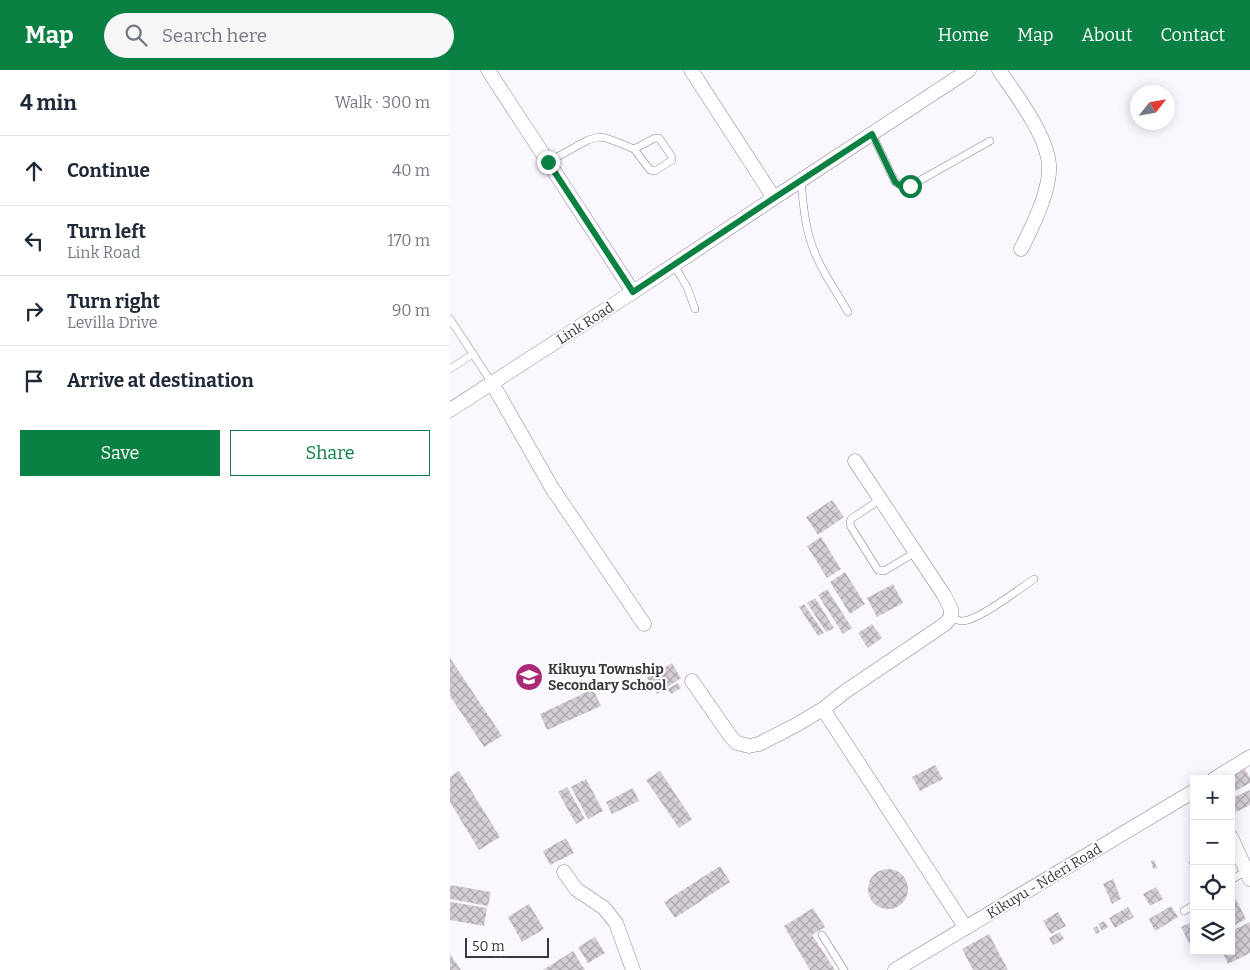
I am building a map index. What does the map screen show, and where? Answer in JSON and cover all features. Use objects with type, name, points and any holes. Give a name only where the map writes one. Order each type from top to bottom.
[{"type":"street","points":[[488,70],[633,292]]},
{"type":"street","points":[[691,70],[774,198]]},
{"type":"street","name":"Link Road","points":[[450,410],[633,292],[969,70]]},
{"type":"street","points":[[1000,70],[1030,115],[1047,150],[1050,166],[1042,202],[1033,228],[1022,249]]},
{"type":"street","points":[[492,383],[552,488],[644,624]]},
{"type":"street","points":[[692,682],[737,743],[743,746],[759,744],[823,709],[846,691],[945,624],[951,617],[951,610],[944,595],[855,461]]},
{"type":"street","points":[[823,709],[966,928]]},
{"type":"street","points":[[1221,775],[1250,757]]},
{"type":"street","name":"Kikuyu - Nderi Road","points":[[895,970],[1190,793]]},
{"type":"street","points":[[1235,846],[1248,875]]},
{"type":"street","points":[[564,872],[576,889],[604,908],[616,923],[633,970]]},
{"type":"lane","points":[[872,134],[895,182],[902,187],[910,186],[990,141]]},
{"type":"lane","points":[[548,162],[588,140],[599,137],[634,150],[652,171],[672,160],[660,139],[657,138],[634,150]]},
{"type":"lane","points":[[801,181],[806,227],[810,242],[848,312]]},
{"type":"lane","points":[[674,265],[687,287],[695,308]]},
{"type":"lane","points":[[450,319],[492,383]]},
{"type":"lane","points":[[450,369],[473,354]]},
{"type":"lane","points":[[881,498],[851,519],[850,523],[878,570],[886,570],[916,552]]},
{"type":"lane","points":[[951,617],[960,621],[979,616],[1034,579]]},
{"type":"lane","points":[[1235,879],[1248,875]]},
{"type":"lane","points":[[1184,911],[1190,907]]},
{"type":"lane","points":[[822,936],[844,970]]},
{"type":"building","points":[[832,500],[844,517],[818,535],[806,517]]},
{"type":"building","points":[[821,537],[841,569],[827,578],[807,546]]},
{"type":"building","points":[[845,572],[865,604],[850,614],[830,582]]},
{"type":"building","points":[[893,584],[903,603],[877,617],[867,598]]},
{"type":"building","points":[[827,589],[852,628],[843,634],[818,595]]},
{"type":"building","points":[[815,598],[834,628],[826,632],[807,603]]},
{"type":"building","points":[[804,604],[824,633],[818,636],[799,607]]},
{"type":"building","points":[[872,624],[882,638],[868,648],[858,633]]},
{"type":"building","points":[[450,658],[502,736],[484,747],[450,696]]},
{"type":"building","points":[[672,663],[681,678],[657,694],[647,678]]},
{"type":"building","points":[[678,683],[681,688],[671,694],[668,689]]},
{"type":"building","points":[[593,689],[601,706],[547,730],[540,714]]},
{"type":"building","points":[[935,765],[943,779],[920,791],[912,777]]},
{"type":"building","points":[[1244,767],[1250,778],[1250,783],[1235,791],[1235,775],[1230,775]]},
{"type":"building","points":[[459,771],[500,837],[479,850],[450,802],[450,777]]},
{"type":"building","points":[[660,771],[692,819],[679,828],[646,780]]},
{"type":"building","points":[[586,779],[603,811],[588,819],[571,787]]},
{"type":"building","points":[[567,787],[585,819],[576,824],[558,792]]},
{"type":"building","points":[[633,788],[639,801],[612,814],[606,802]]},
{"type":"building","points":[[1249,790],[1250,805],[1235,812],[1235,797]]},
{"type":"building","points":[[566,838],[574,853],[550,865],[543,851]]},
{"type":"building","points":[[1154,860],[1157,868],[1153,869],[1151,861]]},
{"type":"building","points":[[720,866],[730,882],[675,918],[664,902]]},
{"type":"building","points":[[892,869],[899,872],[905,878],[908,889],[907,897],[899,906],[892,909],[884,909],[877,906],[869,897],[868,885],[871,878],[880,870]]},
{"type":"building","points":[[1113,879],[1121,899],[1112,904],[1103,884]]},
{"type":"building","points":[[450,885],[491,892],[488,906],[450,899]]},
{"type":"building","points":[[1156,887],[1163,899],[1150,906],[1143,894]]},
{"type":"building","points":[[1235,898],[1246,919],[1235,925]]},
{"type":"building","points":[[450,902],[487,908],[484,926],[450,920]]},
{"type":"building","points":[[529,904],[544,929],[522,942],[508,917]]},
{"type":"building","points":[[1171,906],[1178,917],[1155,931],[1149,919]]},
{"type":"building","points":[[1128,907],[1134,917],[1115,928],[1109,918]]},
{"type":"building","points":[[813,908],[825,927],[812,935],[835,970],[810,970],[784,926]]},
{"type":"building","points":[[1058,912],[1066,926],[1051,934],[1043,921]]},
{"type":"building","points":[[1104,921],[1108,927],[1102,931],[1098,924]]},
{"type":"building","points":[[1250,922],[1250,953],[1228,964],[1224,955],[1235,955],[1235,929]]},
{"type":"building","points":[[1190,923],[1190,945],[1181,927]]},
{"type":"building","points":[[1097,926],[1100,932],[1096,934],[1093,928]]},
{"type":"building","points":[[1060,932],[1064,939],[1053,945],[1049,938]]},
{"type":"building","points":[[989,934],[1008,970],[973,970],[962,949]]},
{"type":"building","points":[[595,937],[605,953],[588,963],[578,947]]},
{"type":"building","points":[[573,951],[585,970],[543,970]]},
{"type":"building","points":[[450,954],[461,970],[450,970]]},
{"type":"place","name":"Kikuyu Township Secondary School","points":[[529,677]]},
{"type":"route","points":[[548,162],[633,292],[872,134],[895,182],[902,187],[910,186]]}]
